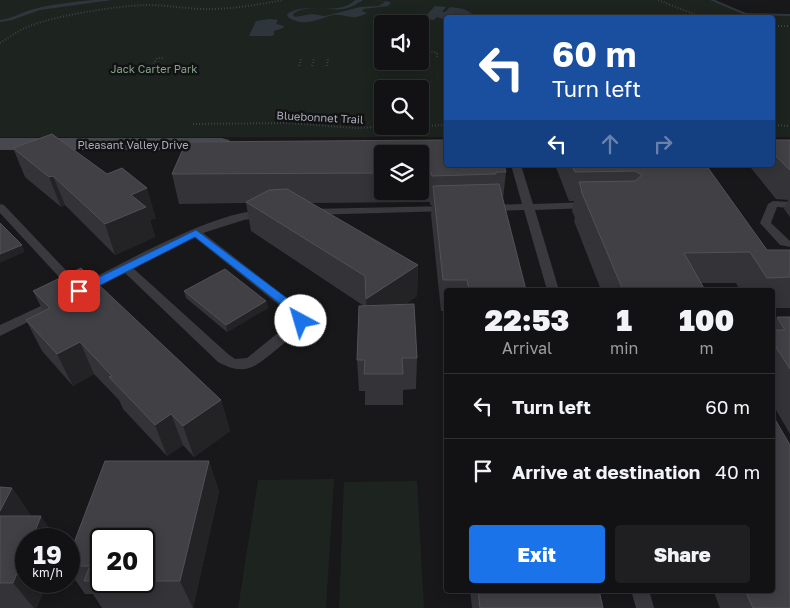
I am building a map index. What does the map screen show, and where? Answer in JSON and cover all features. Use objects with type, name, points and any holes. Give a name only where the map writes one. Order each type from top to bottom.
[{"type":"street","name":"Pleasant Valley Drive","points":[[0,144],[239,144]]},
{"type":"lane","points":[[517,167],[551,288]]},
{"type":"lane","points":[[790,205],[772,204],[765,223],[784,243],[790,244]]},
{"type":"lane","points":[[480,208],[597,205]]},
{"type":"lane","points":[[0,207],[71,296]]},
{"type":"lane","points":[[296,213],[461,209]]},
{"type":"lane","points":[[1,328],[71,296],[196,233],[241,217],[278,214]]},
{"type":"lane","points":[[126,268],[223,358],[233,364],[250,363],[301,321],[300,315],[196,233]]},
{"type":"lane","points":[[641,593],[645,608]]},
{"type":"path","points":[[0,43],[29,26],[52,19],[110,9],[144,5],[168,5],[200,9],[248,7],[283,0]]},
{"type":"path","points":[[658,0],[696,15]]},
{"type":"path","points":[[775,26],[790,26]]},
{"type":"path","points":[[429,50],[437,53],[436,57]]},
{"type":"path","points":[[152,66],[157,58],[164,58]]},
{"type":"path","points":[[299,66],[301,58]]},
{"type":"path","points":[[312,66],[314,58]]},
{"type":"path","points":[[327,66],[328,58]]},
{"type":"path","name":"Bluebonnet Trail","points":[[237,123],[288,123],[355,128],[374,127]]},
{"type":"path","points":[[429,126],[444,125]]},
{"type":"path","points":[[775,126],[790,126]]},
{"type":"green space","name":"Jack Carter Park","points":[[0,0],[712,0],[745,14],[790,15],[790,137],[775,137],[775,15],[444,15],[444,137],[0,137]]},
{"type":"green space","points":[[334,479],[326,608],[238,608],[258,480]]},
{"type":"green space","points":[[417,481],[424,608],[339,608],[344,482]]},
{"type":"shaded area","points":[[355,0],[363,0],[344,9],[331,9],[339,8]]},
{"type":"shaded area","points":[[374,0],[391,2],[388,6],[363,9],[362,11],[367,13],[356,17],[333,15],[305,22],[288,17],[287,14],[303,8],[331,9],[302,10],[293,15],[295,17],[312,14],[325,16],[360,7],[379,6],[385,2]]},
{"type":"shaded area","points":[[435,6],[446,7],[442,12],[445,12],[450,7],[464,9],[474,15],[444,15],[444,19],[437,17],[434,20],[429,20],[429,15],[427,15]]},
{"type":"shaded area","points":[[278,20],[276,24],[284,26],[283,28],[274,31],[274,35],[271,36],[249,36],[256,21]]},
{"type":"building","points":[[52,134],[107,174],[122,168],[147,188],[131,195],[146,207],[105,224],[53,176],[49,177],[13,148]]},
{"type":"building","points":[[444,140],[444,167],[505,167],[506,172],[432,176],[429,173],[429,145],[374,145],[374,173],[172,174],[186,142]]},
{"type":"building","points":[[775,140],[790,140],[790,170],[775,155]]},
{"type":"building","points":[[573,167],[707,167],[767,250],[790,250],[790,277],[767,278],[750,252],[684,253],[704,288],[622,288],[581,191],[579,182],[635,181],[642,175],[635,171],[575,172]]},
{"type":"building","points":[[499,184],[525,288],[469,288],[467,280],[443,280],[433,186]]},
{"type":"building","points":[[287,189],[418,265],[366,299],[365,276],[246,202],[269,190]]},
{"type":"building","points":[[0,223],[22,245],[0,254]]},
{"type":"building","points":[[81,268],[221,400],[183,426],[171,414],[155,425],[109,377],[112,376],[80,342],[57,354],[26,320],[50,308],[33,291]]},
{"type":"building","points":[[225,269],[266,301],[226,325],[184,291]]},
{"type":"building","points":[[414,304],[417,358],[402,358],[403,374],[364,374],[365,360],[357,360],[359,306]]},
{"type":"building","points":[[777,317],[790,317],[790,369],[775,346],[775,330],[785,330]]},
{"type":"building","points":[[775,419],[790,445],[790,608],[753,608],[746,593],[775,593]]},
{"type":"building","points":[[105,461],[209,461],[180,581],[155,581],[155,528],[90,528],[90,566],[80,566],[80,528]]},
{"type":"building","points":[[0,487],[12,488],[0,511]]},
{"type":"building","points":[[0,516],[41,516],[36,528],[15,528],[15,578],[13,583],[0,583]]},
{"type":"building","points":[[90,566],[90,581],[84,581]]},
{"type":"building","points":[[478,593],[600,593],[603,608],[480,608]]},
{"type":"waterway","points":[[0,21],[49,7],[110,0]]},
{"type":"waterway","points":[[712,0],[745,14],[790,15]]},
{"type":"route","points":[[79,291],[196,233],[296,310],[300,315],[301,321]]}]
